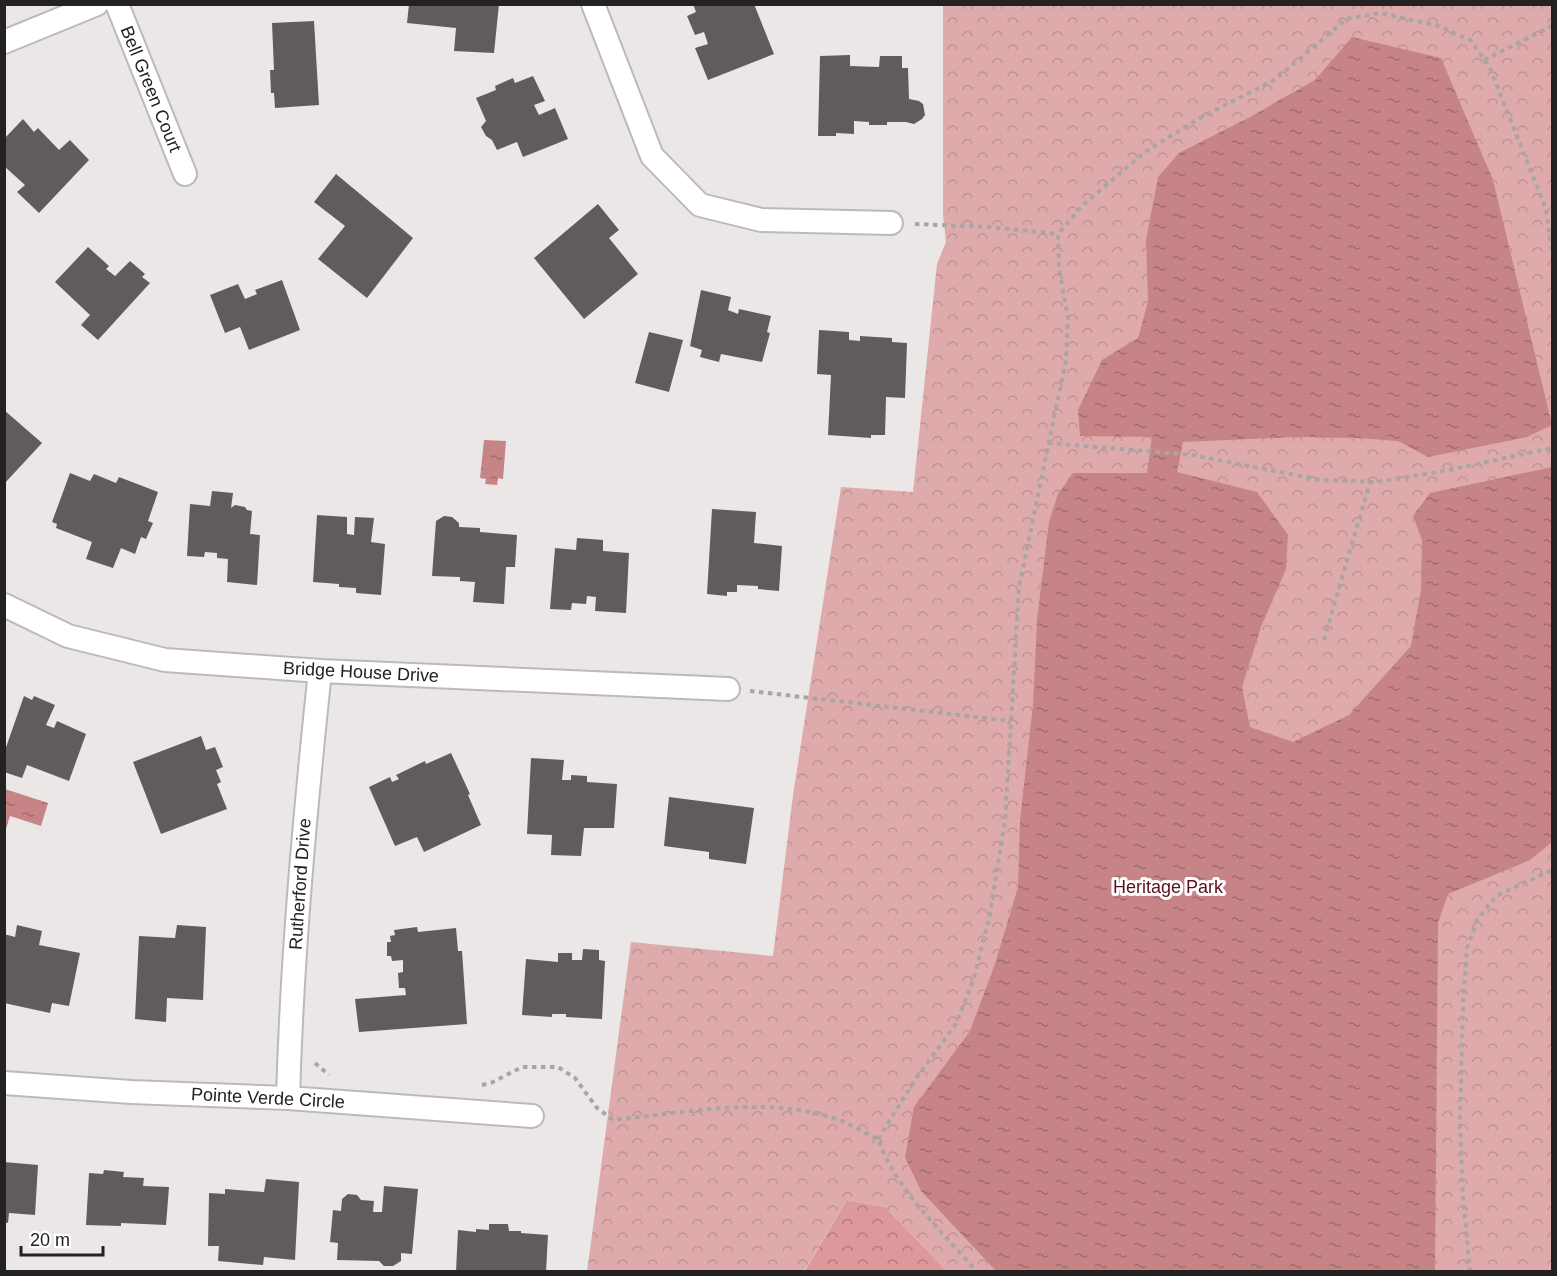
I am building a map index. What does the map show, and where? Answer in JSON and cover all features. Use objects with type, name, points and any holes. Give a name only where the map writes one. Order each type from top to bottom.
[{"type":"street","points":[[4,42],[97,4]]},
{"type":"street","name":"Bell Green Court","points":[[117,4],[185,174]]},
{"type":"street","points":[[593,4],[652,156],[700,205],[761,220],[891,223]]},
{"type":"street","name":"Bridge House Drive","points":[[4,605],[68,636],[165,660],[320,671],[728,689]]},
{"type":"street","name":"Rutherford Drive","points":[[288,1098],[295,935],[320,671]]},
{"type":"street","name":"Pointe Verde Circle","points":[[4,1083],[130,1092],[288,1098],[532,1116]]},
{"type":"path","points":[[878,1139],[917,1077],[956,1024],[974,978],[990,914],[1005,821],[1019,587],[1066,360],[1068,318],[1059,268],[1058,234],[1083,205],[1145,152],[1200,118],[1276,79],[1346,19],[1380,13],[1439,26],[1470,40],[1489,66],[1546,209],[1552,254]]},
{"type":"path","points":[[1484,60],[1552,26]]},
{"type":"path","points":[[891,223],[989,227],[1058,234]]},
{"type":"path","points":[[1048,442],[1192,455],[1321,480],[1370,482],[1449,470],[1552,448]]},
{"type":"path","points":[[1324,640],[1370,482]]},
{"type":"path","points":[[728,689],[1011,721]]},
{"type":"path","points":[[1470,1272],[1463,1197],[1460,1124],[1463,1003],[1467,948],[1477,920],[1496,896],[1552,870]]},
{"type":"path","points":[[289,1066],[315,1063],[331,1077]]},
{"type":"path","points":[[481,1086],[522,1067],[558,1067],[575,1078],[597,1108],[613,1120],[731,1107],[800,1110],[837,1119],[878,1139],[885,1158],[901,1184],[977,1272]]},
{"type":"green space","name":"Heritage Park","points":[[943,5],[1552,5],[1552,1271],[947,1271],[885,1207],[847,1200],[804,1271],[587,1272],[631,942],[773,956],[793,795],[841,487],[913,492],[937,264],[946,242],[943,215]]},
{"type":"green space","points":[[847,1200],[885,1207],[947,1271],[804,1272]]},
{"type":"water","points":[[1352,37],[1441,58],[1493,180],[1552,425],[1527,437],[1428,457],[1398,441],[1357,438],[1296,437],[1183,442],[1177,472],[1257,492],[1288,535],[1286,569],[1261,627],[1242,687],[1250,727],[1293,742],[1349,715],[1411,646],[1421,590],[1422,540],[1413,516],[1430,493],[1552,467],[1552,842],[1530,860],[1448,894],[1438,923],[1435,1271],[996,1271],[921,1191],[905,1157],[914,1107],[970,1031],[995,964],[1018,887],[1020,821],[1033,704],[1037,620],[1049,522],[1058,494],[1073,473],[1147,473],[1152,437],[1080,436],[1078,410],[1102,360],[1138,338],[1148,302],[1146,240],[1158,177],[1179,153],[1250,117],[1315,80]]},
{"type":"water","points":[[484,440],[506,441],[503,479],[498,478],[497,485],[485,484],[486,479],[480,478]]},
{"type":"water","points":[[5,789],[48,803],[41,826],[10,816],[5,832]]},
{"type":"building","points":[[409,4],[499,4],[494,53],[454,51],[456,28],[407,23]]},
{"type":"building","points":[[693,4],[754,4],[774,54],[708,80],[695,48],[708,44],[704,32],[695,35],[687,16],[696,12]]},
{"type":"building","points":[[314,21],[319,105],[275,108],[274,93],[271,93],[270,70],[274,70],[272,23]]},
{"type":"building","points":[[850,55],[850,66],[879,67],[880,56],[902,56],[902,68],[908,68],[909,99],[923,104],[925,115],[922,119],[914,124],[887,122],[887,125],[869,125],[869,122],[854,121],[854,134],[836,133],[836,136],[818,136],[820,56]]},
{"type":"building","points":[[533,76],[545,101],[534,105],[539,115],[555,108],[568,139],[523,157],[517,142],[497,150],[481,127],[486,121],[476,98],[496,90],[495,86],[513,78],[515,83]]},
{"type":"building","points":[[23,119],[34,132],[38,128],[59,150],[70,140],[89,160],[39,213],[17,192],[25,185],[4,166],[4,139]]},
{"type":"building","points":[[336,174],[413,238],[367,298],[318,259],[345,226],[314,202]]},
{"type":"building","points":[[598,204],[619,230],[609,238],[638,274],[584,319],[534,258]]},
{"type":"building","points":[[88,247],[109,266],[106,269],[115,276],[130,261],[145,274],[142,277],[150,283],[98,340],[81,325],[90,315],[55,282]]},
{"type":"building","points":[[282,280],[300,330],[249,350],[240,327],[225,333],[210,295],[238,284],[245,299],[257,294],[255,290]]},
{"type":"building","points":[[701,290],[731,297],[728,310],[738,314],[739,309],[771,316],[767,332],[770,333],[762,362],[721,354],[719,362],[700,357],[702,350],[690,346]]},
{"type":"building","points":[[819,330],[849,332],[849,340],[860,341],[860,336],[892,338],[892,342],[907,343],[905,398],[886,397],[885,435],[871,435],[871,438],[828,435],[831,375],[817,374]]},
{"type":"building","points":[[649,332],[683,340],[669,392],[635,383]]},
{"type":"building","points":[[4,410],[42,443],[4,484]]},
{"type":"building","points":[[70,473],[90,481],[94,474],[116,483],[119,477],[158,492],[148,521],[153,523],[146,539],[141,537],[135,554],[121,548],[113,568],[86,559],[92,542],[56,528],[57,524],[52,522]]},
{"type":"building","points":[[212,491],[233,493],[231,508],[235,505],[252,511],[250,534],[260,535],[257,585],[227,582],[228,559],[217,558],[217,553],[205,552],[204,557],[187,556],[190,504],[210,506]]},
{"type":"building","points":[[712,509],[756,512],[754,543],[782,546],[779,591],[758,589],[758,586],[737,585],[737,592],[727,592],[727,596],[707,594]]},
{"type":"building","points":[[317,515],[347,517],[347,534],[354,535],[355,517],[374,518],[371,542],[385,544],[381,595],[356,593],[356,588],[339,587],[339,584],[313,582]]},
{"type":"building","points":[[444,516],[452,517],[459,523],[459,527],[480,528],[480,532],[517,535],[515,567],[506,567],[504,604],[473,602],[475,582],[460,581],[460,577],[432,576],[436,521]]},
{"type":"building","points":[[577,538],[603,540],[603,551],[629,553],[626,613],[595,611],[596,597],[587,596],[586,604],[572,603],[571,610],[550,609],[555,548],[576,550]]},
{"type":"building","points":[[24,696],[32,700],[34,696],[55,705],[46,725],[54,728],[57,721],[86,734],[69,781],[27,765],[22,778],[4,772],[4,753]]},
{"type":"building","points":[[201,736],[206,750],[215,747],[223,767],[216,770],[221,782],[217,784],[227,809],[161,834],[133,762]]},
{"type":"building","points":[[451,753],[481,825],[424,852],[417,837],[395,846],[369,787],[390,777],[392,782],[399,779],[396,775],[425,761],[426,764]]},
{"type":"building","points":[[531,758],[564,760],[562,780],[571,780],[571,775],[587,776],[587,782],[617,784],[614,828],[584,828],[581,856],[551,855],[552,835],[527,834]]},
{"type":"building","points":[[669,797],[754,808],[746,864],[709,859],[709,852],[664,846]]},
{"type":"building","points":[[17,925],[42,931],[39,945],[80,953],[69,1006],[52,1003],[50,1013],[4,1003],[4,934],[15,937]]},
{"type":"building","points":[[177,925],[206,927],[203,1000],[167,998],[166,1022],[135,1019],[139,936],[175,938]]},
{"type":"building","points":[[417,927],[418,932],[456,928],[458,951],[462,951],[467,1024],[359,1032],[355,999],[406,995],[405,988],[399,988],[398,973],[403,972],[403,960],[392,961],[391,956],[387,956],[387,942],[391,942],[390,936],[395,935],[394,930]]},
{"type":"building","points":[[583,949],[599,950],[599,960],[605,961],[602,1019],[566,1017],[566,1014],[552,1014],[552,1017],[522,1015],[526,959],[558,962],[558,953],[572,953],[572,960],[582,960]]},
{"type":"building","points":[[4,1162],[38,1165],[35,1215],[9,1213],[8,1223],[4,1222]]},
{"type":"building","points":[[104,1170],[124,1172],[123,1177],[144,1178],[143,1186],[169,1187],[166,1225],[121,1223],[121,1226],[86,1225],[89,1173],[103,1174]]},
{"type":"building","points":[[266,1179],[299,1182],[295,1260],[264,1257],[263,1265],[218,1261],[219,1246],[208,1246],[209,1193],[225,1194],[225,1189],[264,1192]]},
{"type":"building","points":[[384,1186],[418,1189],[412,1254],[401,1253],[401,1261],[393,1266],[384,1266],[379,1261],[337,1260],[338,1243],[330,1242],[333,1210],[341,1211],[342,1199],[348,1194],[357,1195],[361,1200],[374,1201],[373,1212],[382,1212]]},
{"type":"building","points":[[489,1224],[508,1224],[509,1231],[548,1235],[546,1272],[456,1272],[458,1230],[476,1232],[476,1229],[489,1230]]}]
